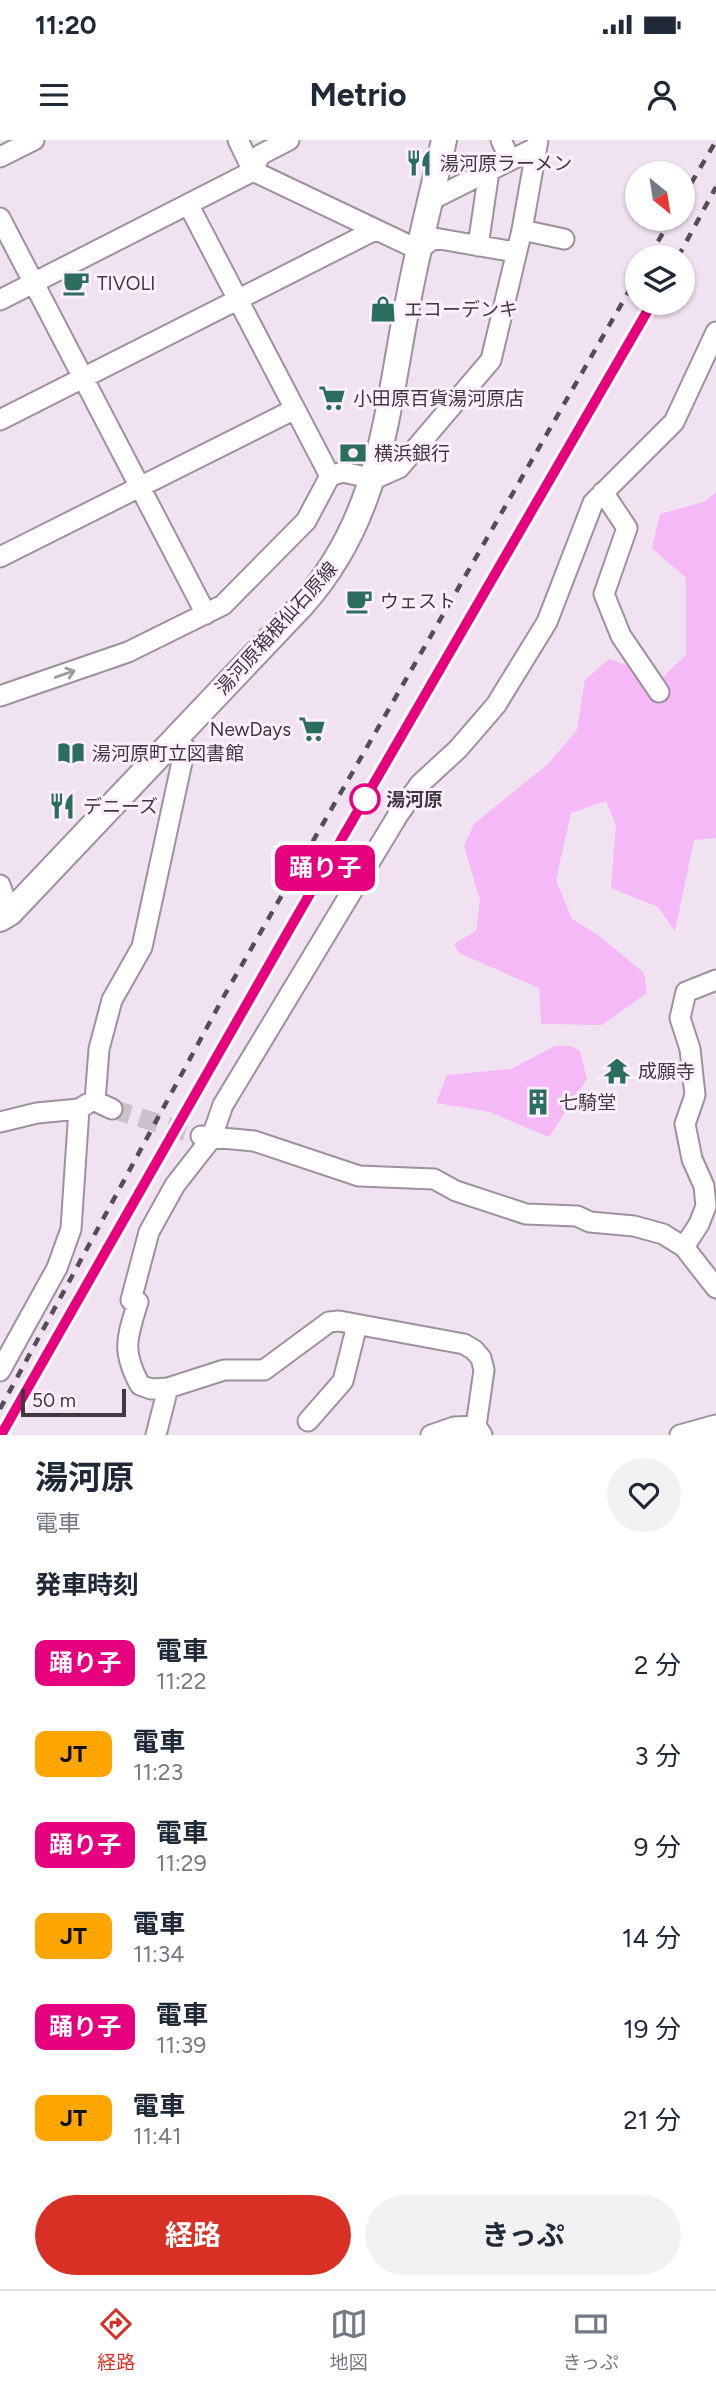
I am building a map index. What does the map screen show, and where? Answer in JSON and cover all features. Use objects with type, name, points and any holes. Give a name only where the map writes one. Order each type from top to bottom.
[{"type":"main road","name":"湯河原箱根仙石原線","points":[[5,916],[321,583],[354,531],[373,479],[444,140]]},
{"type":"street","points":[[0,157],[34,140]]},
{"type":"street","points":[[238,140],[253,171],[419,250],[434,238],[514,252]]},
{"type":"street","points":[[0,300],[253,171],[260,155],[289,140]]},
{"type":"street","points":[[501,140],[510,160]]},
{"type":"street","points":[[431,200],[537,144]]},
{"type":"street","points":[[0,696],[128,653],[223,605],[306,521],[330,476],[343,472],[373,479],[400,468],[491,360],[499,336],[514,252],[522,230],[537,144]]},
{"type":"street","points":[[478,246],[489,171]]},
{"type":"street","points":[[188,204],[330,476]]},
{"type":"street","points":[[0,218],[206,614]]},
{"type":"street","points":[[0,420],[375,230]]},
{"type":"street","points":[[522,230],[564,239]]},
{"type":"street","points":[[138,1302],[131,1300],[149,1232],[175,1185],[206,1138],[223,1105],[398,815],[420,784],[458,749],[496,705],[525,661],[547,622],[593,503],[674,422],[716,332]]},
{"type":"street","points":[[0,557],[295,409]]},
{"type":"street","points":[[603,492],[627,528],[604,594],[621,636],[659,692]]},
{"type":"street","points":[[0,1371],[57,1268],[71,1229],[95,1106],[99,1049],[112,1000],[142,947],[185,748]]},
{"type":"street","points":[[0,885],[5,916]]},
{"type":"street","points":[[684,1247],[699,1224],[706,1206],[704,1186],[688,1144],[685,1124],[695,1095],[695,1080],[680,1018],[686,992],[716,980]]},
{"type":"street","points":[[0,1122],[37,1113],[95,1106]]},
{"type":"street","points":[[206,1138],[254,1141],[359,1176],[434,1179],[456,1191],[526,1214],[577,1216],[590,1222],[634,1226],[663,1234],[684,1247],[716,1288]]},
{"type":"street","points":[[145,1282],[126,1340],[127,1356],[140,1385],[151,1390],[168,1388],[224,1370],[264,1370],[328,1322],[464,1344],[481,1358],[484,1370],[479,1431],[454,1427],[431,1435]]},
{"type":"street","points":[[308,1421],[344,1381],[357,1325]]},
{"type":"street","points":[[156,1435],[168,1388]]},
{"type":"street","points":[[680,1435],[716,1425]]},
{"type":"shaded area","points":[[716,492],[716,838],[694,840],[675,931],[658,907],[611,888],[616,825],[606,801],[571,813],[556,880],[572,919],[598,935],[644,973],[647,993],[602,1025],[541,1024],[539,988],[459,953],[454,944],[476,931],[480,900],[464,846],[474,824],[548,764],[577,730],[585,680],[609,659],[663,677],[686,655],[686,578],[652,548],[660,514],[704,502]]},
{"type":"shaded area","points":[[555,1046],[570,1046],[580,1051],[587,1079],[549,1137],[490,1112],[436,1103],[447,1075],[511,1069]]},
{"type":"tunnel","points":[[112,1109],[200,1136]]},
{"type":"railway","points":[[695,177],[716,141]]},
{"type":"railway","points":[[685,245],[716,187]]},
{"type":"railway","points":[[656,245],[664,231]]},
{"type":"railway","points":[[0,1409],[224,996],[625,298]]},
{"type":"railway","points":[[1,1435],[645,315]]},
{"type":"train","name":"踊り子","points":[[1,1435],[645,315]]},
{"type":"place","name":"湯河原ラーメン","points":[[419,163]]},
{"type":"place","name":"TIVOLI","points":[[76,283]]},
{"type":"place","name":"エコーデンキ","points":[[383,309]]},
{"type":"place","name":"小田原百貨湯河原店","points":[[332,398]]},
{"type":"place","name":"横浜銀行","points":[[353,453]]},
{"type":"place","name":"ウェスト","points":[[359,601]]},
{"type":"place","name":"NewDays","points":[[312,729]]},
{"type":"place","name":"湯河原町立図書館","points":[[71,753]]},
{"type":"place","name":"湯河原","points":[[365,799]]},
{"type":"place","name":"デニーズ","points":[[62,806]]},
{"type":"place","name":"成願寺","points":[[617,1071]]},
{"type":"place","name":"七騎堂","points":[[538,1102]]}]
